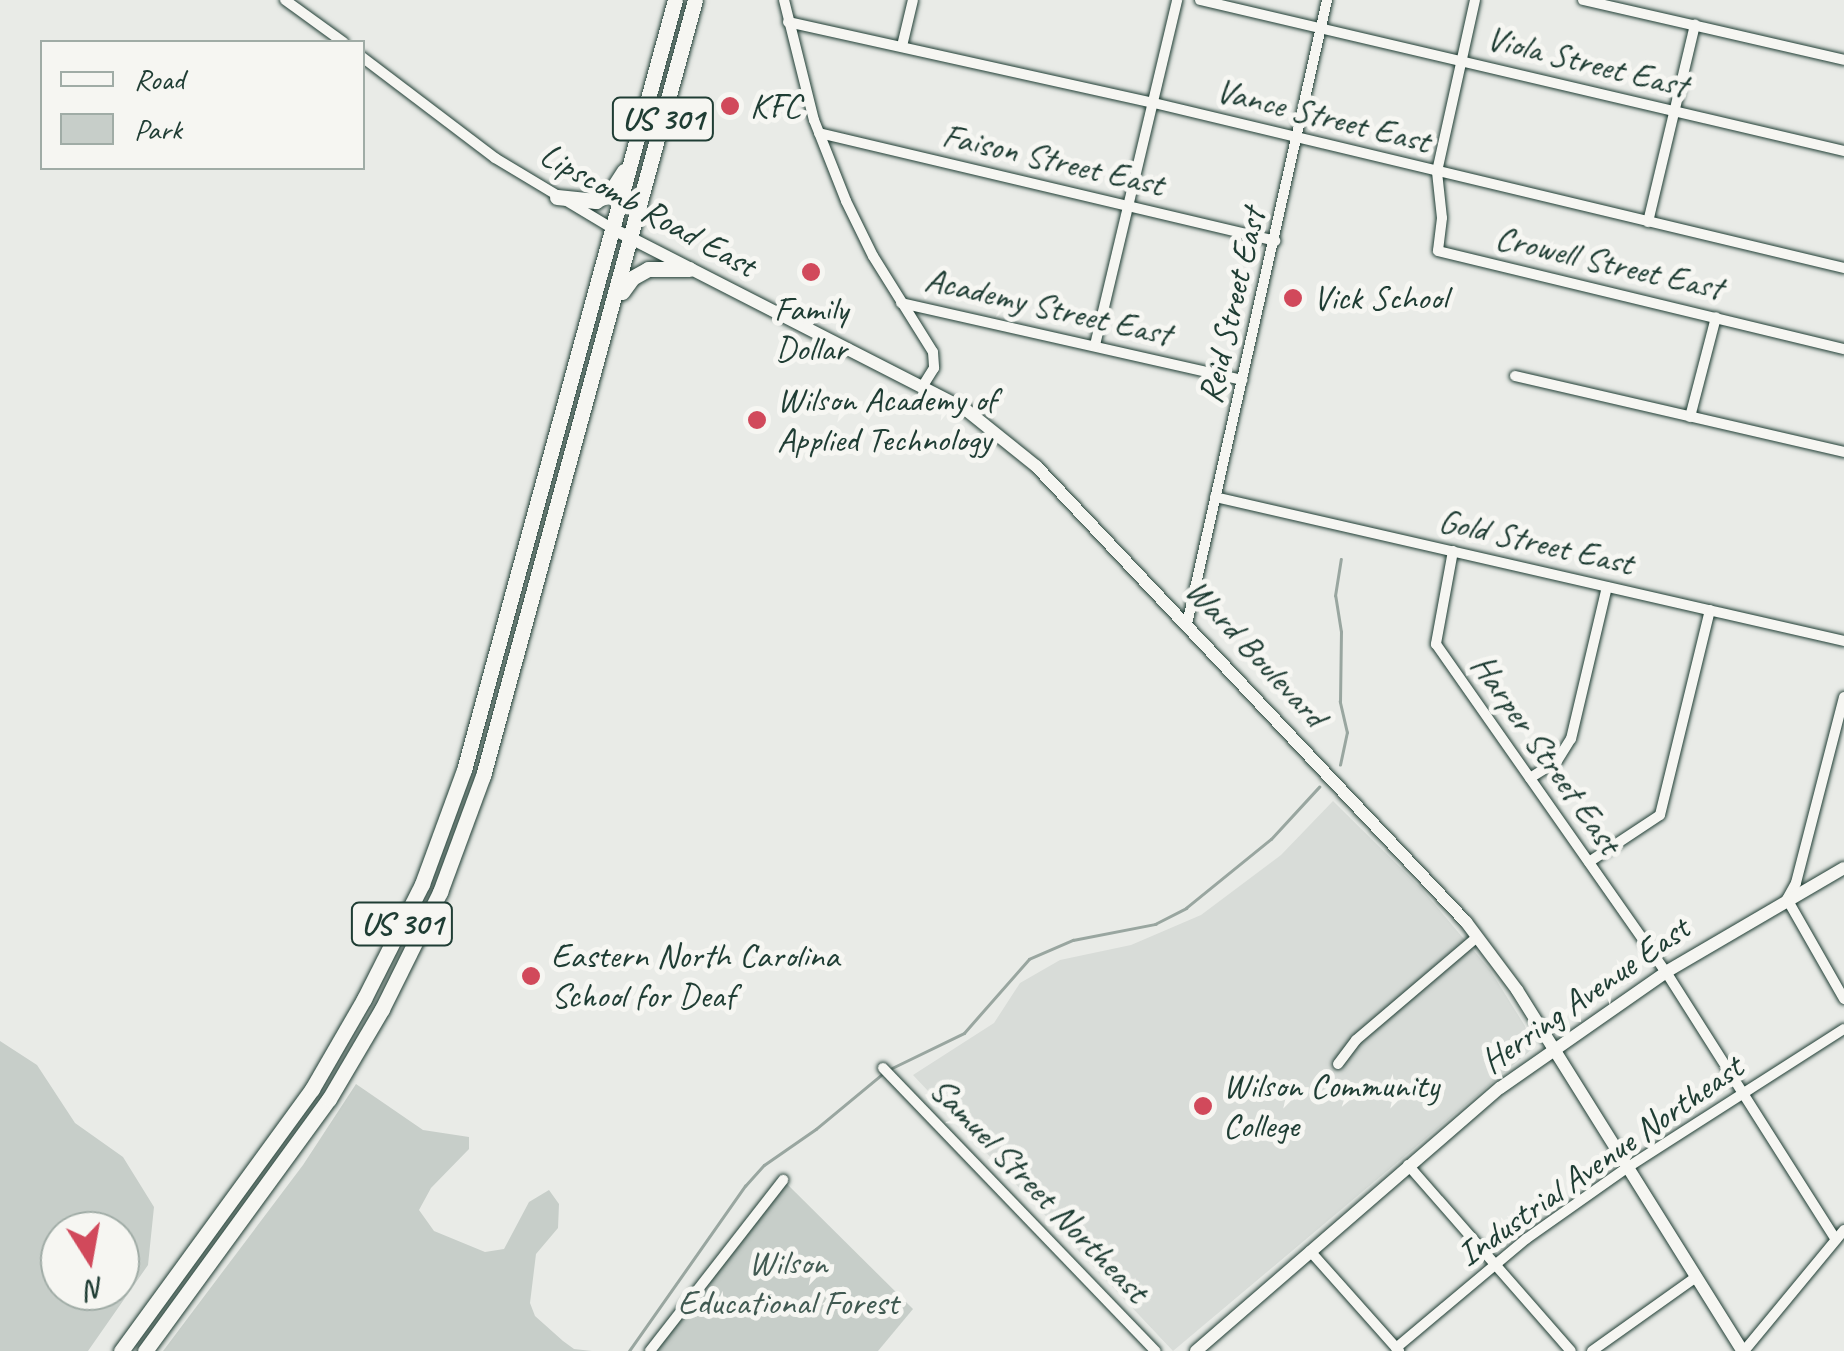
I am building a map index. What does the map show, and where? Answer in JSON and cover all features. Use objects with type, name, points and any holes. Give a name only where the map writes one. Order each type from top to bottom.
[{"type":"highway","name":"US 301","points":[[121,1351],[312,1089],[364,1000],[422,884],[464,770],[675,0]]},
{"type":"highway","name":"US 301","points":[[145,1351],[329,1100],[382,1009],[440,892],[483,776],[695,0]]},
{"type":"highway","points":[[557,198],[591,202],[604,197],[633,155]]},
{"type":"highway","points":[[614,304],[639,272],[661,266],[688,269]]},
{"type":"main road","name":"Lipscomb Road East","points":[[613,230],[922,387]]},
{"type":"main road","name":"Ward Boulevard","points":[[922,387],[996,430],[1036,466],[1393,840],[1478,937],[1554,1049],[1744,1351]]},
{"type":"main road","name":"Herring Avenue East","points":[[1196,1351],[1408,1166],[1554,1049],[1666,972],[1844,868]]},
{"type":"street","points":[[285,0],[340,40]]},
{"type":"street","points":[[784,0],[819,133],[852,213],[936,361],[922,387]]},
{"type":"street","points":[[902,46],[913,0]]},
{"type":"street","points":[[1095,345],[1131,207],[1177,0]]},
{"type":"street","name":"Viola Street East","points":[[1200,0],[1844,152]]},
{"type":"street","name":"Reid Street East","points":[[1187,624],[1299,139],[1327,0]]},
{"type":"street","points":[[1437,172],[1475,0]]},
{"type":"street","points":[[1582,0],[1844,60]]},
{"type":"street","name":"Vance Street East","points":[[788,22],[1154,104],[1844,268]]},
{"type":"street","points":[[1648,222],[1695,25]]},
{"type":"street","name":"Lipscomb Road East","points":[[365,58],[495,158],[613,230]]},
{"type":"street","name":"Faison Street East","points":[[819,133],[1275,241]]},
{"type":"street","name":"Crowell Street East","points":[[1437,172],[1442,218],[1438,251],[1844,348]]},
{"type":"street","name":"Academy Street East","points":[[901,302],[1242,380]]},
{"type":"street","points":[[1690,417],[1716,317]]},
{"type":"street","points":[[1515,376],[1844,452]]},
{"type":"street","name":"Gold Street East","points":[[1215,497],[1844,640]]},
{"type":"street","name":"Harper Street East","points":[[1453,551],[1436,644],[1666,972],[1840,1235]]},
{"type":"street","points":[[1530,778],[1557,761],[1572,738],[1607,587]]},
{"type":"street","points":[[1589,862],[1660,815],[1710,610]]},
{"type":"street","points":[[1844,697],[1796,883],[1787,900],[1844,999]]},
{"type":"street","points":[[1338,1064],[1356,1040],[1478,937]]},
{"type":"street","name":"Industrial Avenue Northeast","points":[[1397,1350],[1493,1264],[1628,1167],[1844,1029]]},
{"type":"street","name":"Samuel Street Northeast","points":[[883,1068],[1155,1351]]},
{"type":"street","points":[[1408,1166],[1570,1351]]},
{"type":"street","points":[[650,1351],[783,1180]]},
{"type":"street","points":[[1744,1351],[1840,1235]]},
{"type":"street","points":[[1310,1251],[1397,1350]]},
{"type":"street","points":[[1592,1351],[1696,1276]]},
{"type":"shaded area","name":"Wilson Community College","points":[[1333,801],[1421,888],[1490,970],[1525,1026],[1532,1049],[1173,1351],[913,1075],[994,1023],[1020,983],[1060,960],[1131,945],[1201,915],[1281,855]]},
{"type":"green space","points":[[0,1041],[37,1065],[75,1123],[123,1157],[154,1207],[148,1265],[140,1276],[140,1211],[40,1211],[40,1311],[116,1311],[88,1351],[0,1351]]},
{"type":"green space","points":[[356,1084],[423,1130],[469,1137],[469,1149],[431,1188],[419,1210],[434,1231],[485,1252],[504,1249],[529,1202],[549,1190],[559,1204],[558,1228],[536,1254],[530,1303],[535,1316],[563,1341],[574,1349],[592,1351],[163,1351],[303,1165]]},
{"type":"green space","name":"Wilson Educational Forest","points":[[783,1180],[913,1309],[878,1351],[645,1351]]},
{"type":"waterway","points":[[1340,765],[1347,733],[1340,702],[1341,632],[1335,596],[1341,559]]},
{"type":"waterway","points":[[892,1068],[964,1033],[1029,959],[1073,940],[1155,924],[1186,908],[1271,839],[1319,787]]},
{"type":"waterway","points":[[629,1351],[745,1186],[764,1165],[816,1129],[881,1075]]},
{"type":"place","name":"KFC","points":[[730,106]]},
{"type":"place","name":"Family Dollar","points":[[811,272]]},
{"type":"place","name":"Vick School","points":[[1293,298]]},
{"type":"place","name":"Wilson Academy of Applied Technology","points":[[757,420]]},
{"type":"place","name":"Eastern North Carolina School for Deaf","points":[[531,976]]},
{"type":"place","name":"Wilson Community College","points":[[1203,1106]]}]
